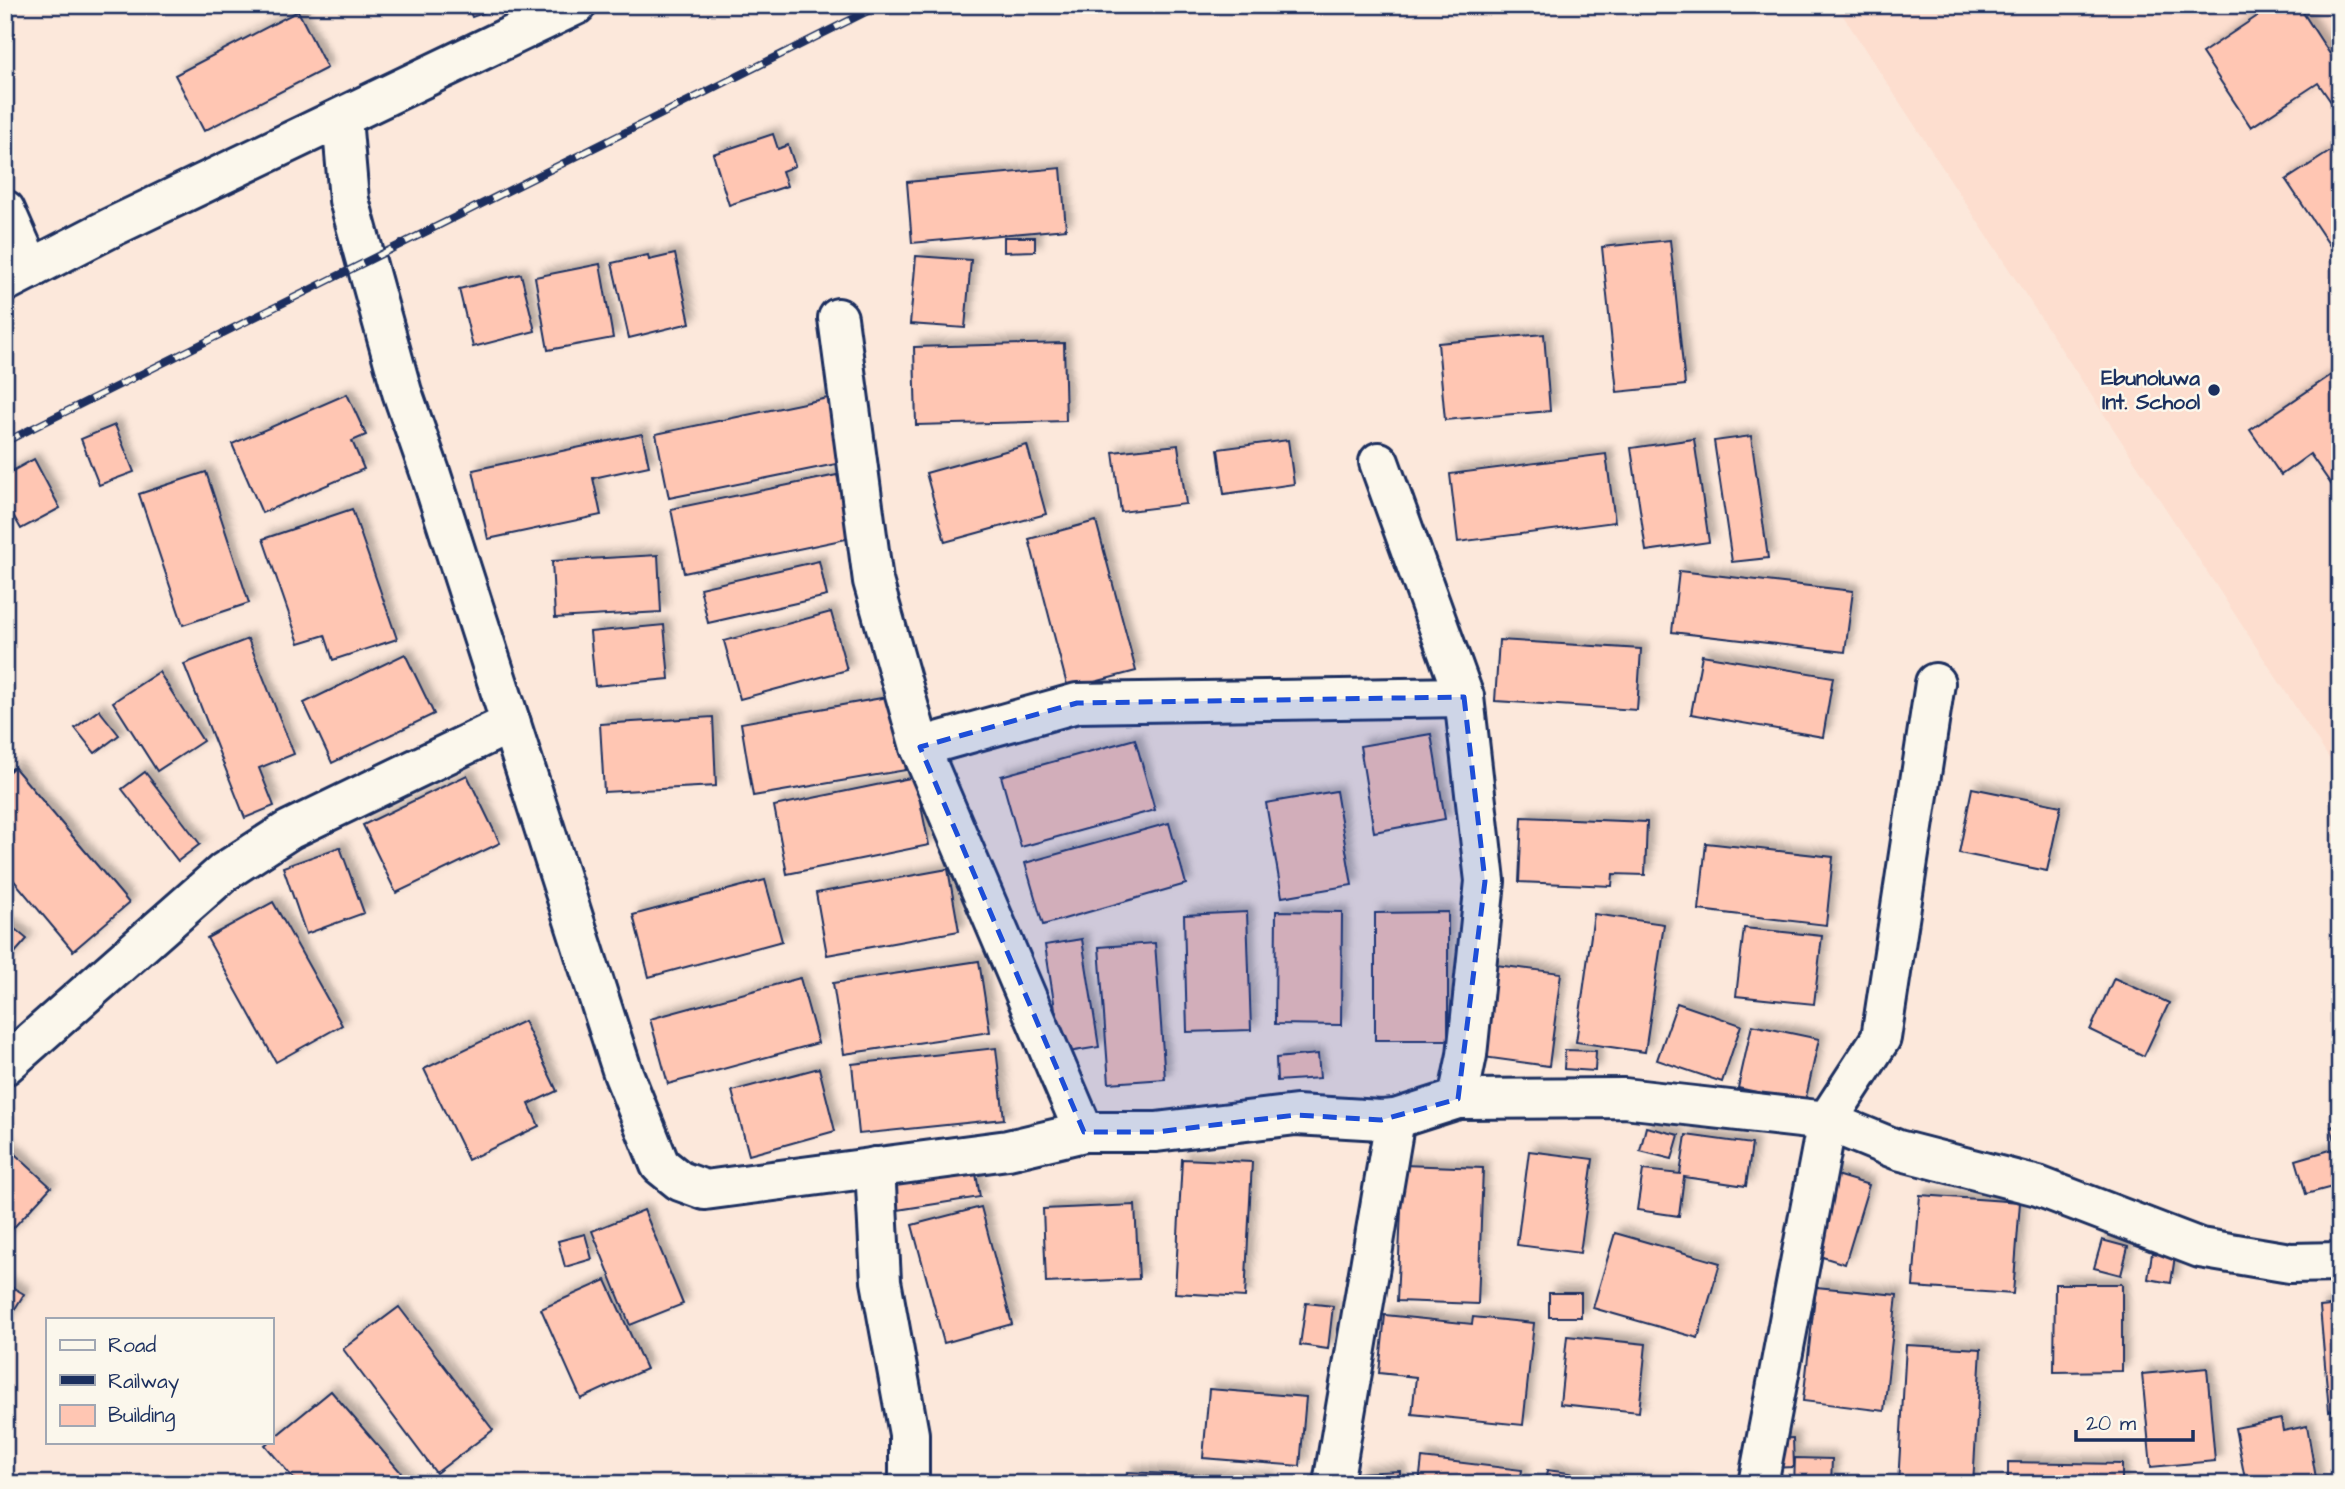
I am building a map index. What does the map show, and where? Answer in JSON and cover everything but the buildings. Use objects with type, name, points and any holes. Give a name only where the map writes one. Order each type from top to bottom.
[{"type":"street","points":[[5,209],[18,276],[112,227],[576,5]]},
{"type":"street","points":[[342,118],[349,200],[402,392],[623,1073],[660,1165],[680,1181],[705,1190],[1008,1150],[1084,1132],[1156,1132],[1296,1115],[1395,1119],[1458,1100],[1623,1098],[1826,1121],[1898,1150],[2038,1186],[2200,1248],[2290,1264],[2340,1262]]},
{"type":"street","points":[[838,317],[873,581],[920,747],[1084,1132]]},
{"type":"street","points":[[1379,462],[1464,697],[1485,881],[1466,1055],[1458,1100]]},
{"type":"street","points":[[1758,1484],[1826,1121],[1881,1038],[1935,682]]},
{"type":"street","points":[[920,747],[1077,703],[1464,697]]},
{"type":"street","points":[[5,1065],[225,872],[289,830],[511,723]]},
{"type":"street","points":[[1333,1484],[1395,1119]]},
{"type":"street","points":[[876,1167],[881,1281],[909,1434],[909,1484]]},
{"type":"highlighted area","points":[[1464,697],[1485,881],[1458,1099],[1381,1120],[1296,1115],[1156,1132],[1084,1132],[920,747],[1077,703]]},
{"type":"shaded area","name":"Ebunoluwa Int. School","points":[[1836,5],[2340,5],[2340,775]]},
{"type":"railway","points":[[5,442],[880,5]]},
{"type":"place","name":"Ebunoluwa Int. School","points":[[2214,390]]}]
